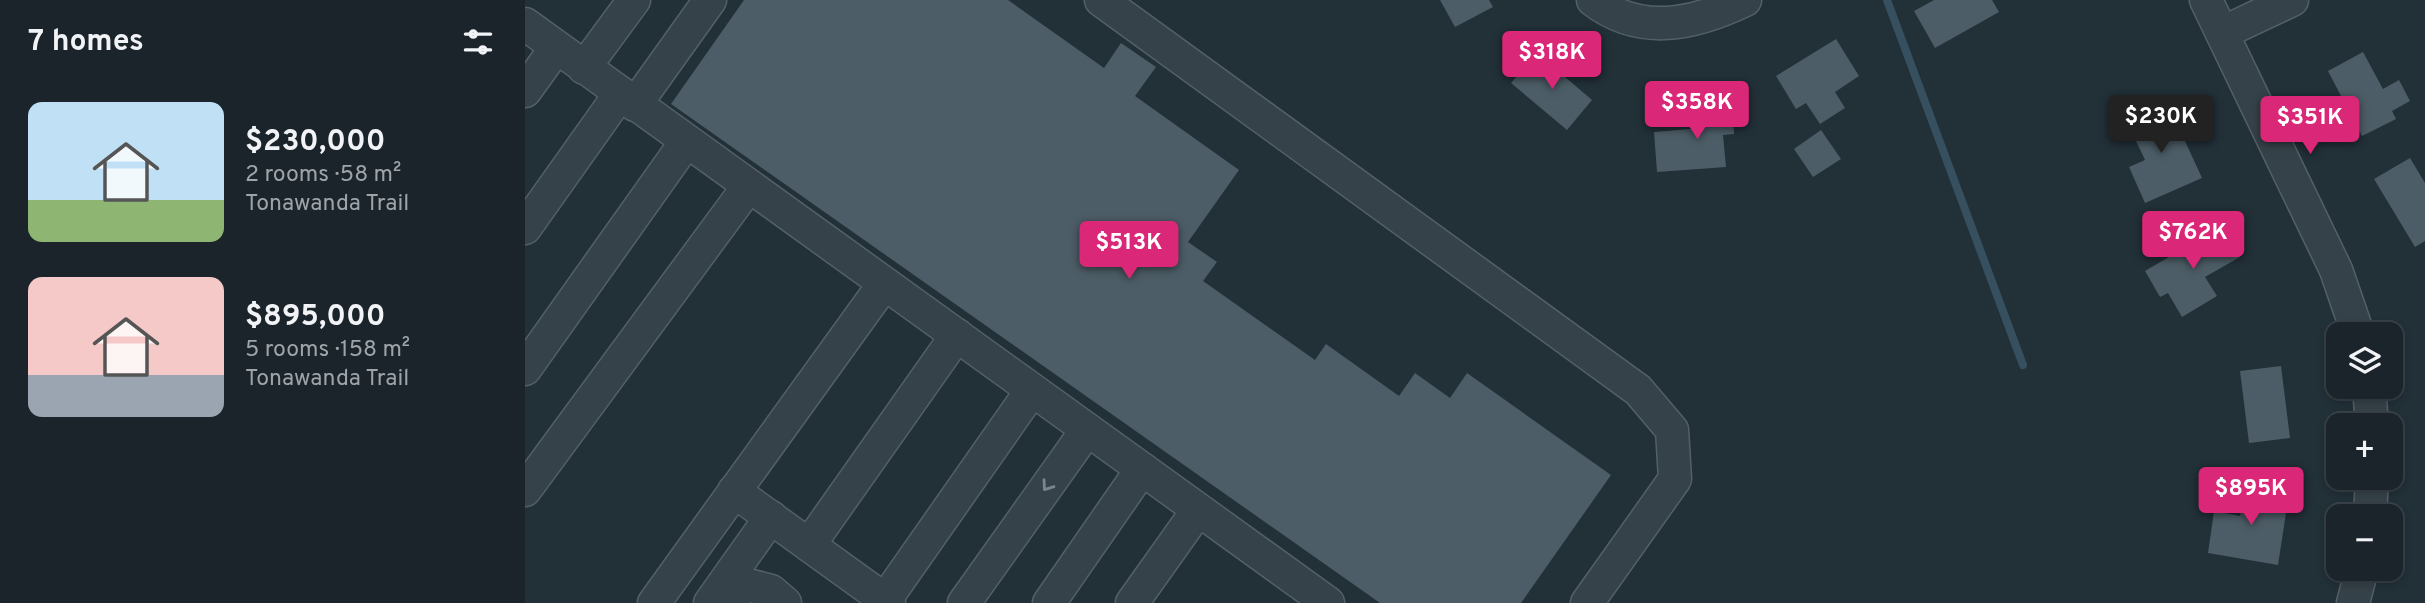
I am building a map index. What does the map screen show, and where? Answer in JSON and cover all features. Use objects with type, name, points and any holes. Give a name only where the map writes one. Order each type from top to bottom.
[{"type":"street","points":[[584,68],[634,0]]},
{"type":"street","points":[[525,228],[710,0]]},
{"type":"street","points":[[1101,0],[1638,390],[1672,429],[1675,479],[1587,603]]},
{"type":"street","points":[[1593,0],[1617,14],[1664,24],[1711,16],[1745,0]]},
{"type":"street","points":[[2206,0],[2336,270],[2354,322]]},
{"type":"street","points":[[2222,33],[2292,0]]},
{"type":"street","points":[[525,24],[685,142],[1328,603]]},
{"type":"street","points":[[525,91],[556,48]]},
{"type":"street","points":[[525,369],[685,142]]},
{"type":"street","points":[[525,490],[748,187]]},
{"type":"street","points":[[653,603],[884,284]]},
{"type":"street","points":[[809,545],[957,335]]},
{"type":"street","points":[[734,491],[886,602],[1032,390]]},
{"type":"street","points":[[964,603],[1087,430]]},
{"type":"street","points":[[1049,603],[1142,469]]},
{"type":"street","points":[[1132,603],[1198,510]]},
{"type":"street","points":[[711,603],[771,517]]},
{"type":"street","points":[[2353,603],[2359,581]]},
{"type":"street","points":[[719,603],[748,584],[771,591],[785,603]]},
{"type":"building","points":[[744,0],[1008,0],[1104,68],[1121,43],[1156,67],[1135,96],[1239,170],[1188,242],[1217,262],[1203,281],[1315,360],[1326,344],[1399,396],[1415,373],[1450,398],[1467,373],[1611,475],[1521,603],[1380,603],[671,104]]},
{"type":"building","points":[[1440,0],[1489,0],[1493,7],[1455,27]]},
{"type":"building","points":[[1934,0],[1992,0],[1999,12],[1935,48],[1914,11]]},
{"type":"building","points":[[1836,39],[1859,76],[1835,92],[1845,108],[1820,124],[1806,103],[1796,109],[1776,76]]},
{"type":"building","points":[[2363,52],[2383,89],[2399,80],[2410,101],[2392,111],[2396,119],[2362,136],[2328,71]]},
{"type":"building","points":[[1537,53],[1592,100],[1567,130],[1511,83]]},
{"type":"building","points":[[1732,100],[1734,134],[1723,135],[1726,167],[1657,172],[1654,132],[1702,128],[1701,102]]},
{"type":"building","points":[[2168,104],[2202,178],[2145,203],[2129,167],[2145,160],[2127,122]]},
{"type":"building","points":[[1821,130],[1841,159],[1813,177],[1794,149]]},
{"type":"building","points":[[2410,158],[2425,183],[2425,241],[2415,247],[2374,179]]},
{"type":"building","points":[[2222,226],[2240,257],[2205,277],[2217,296],[2182,317],[2168,293],[2160,297],[2145,271]]},
{"type":"building","points":[[2281,366],[2290,438],[2249,443],[2240,371]]},
{"type":"building","points":[[2245,481],[2282,487],[2279,511],[2286,513],[2278,565],[2208,553],[2214,511],[2240,516]]},
{"type":"waterway","points":[[1887,0],[2023,365]]}]
